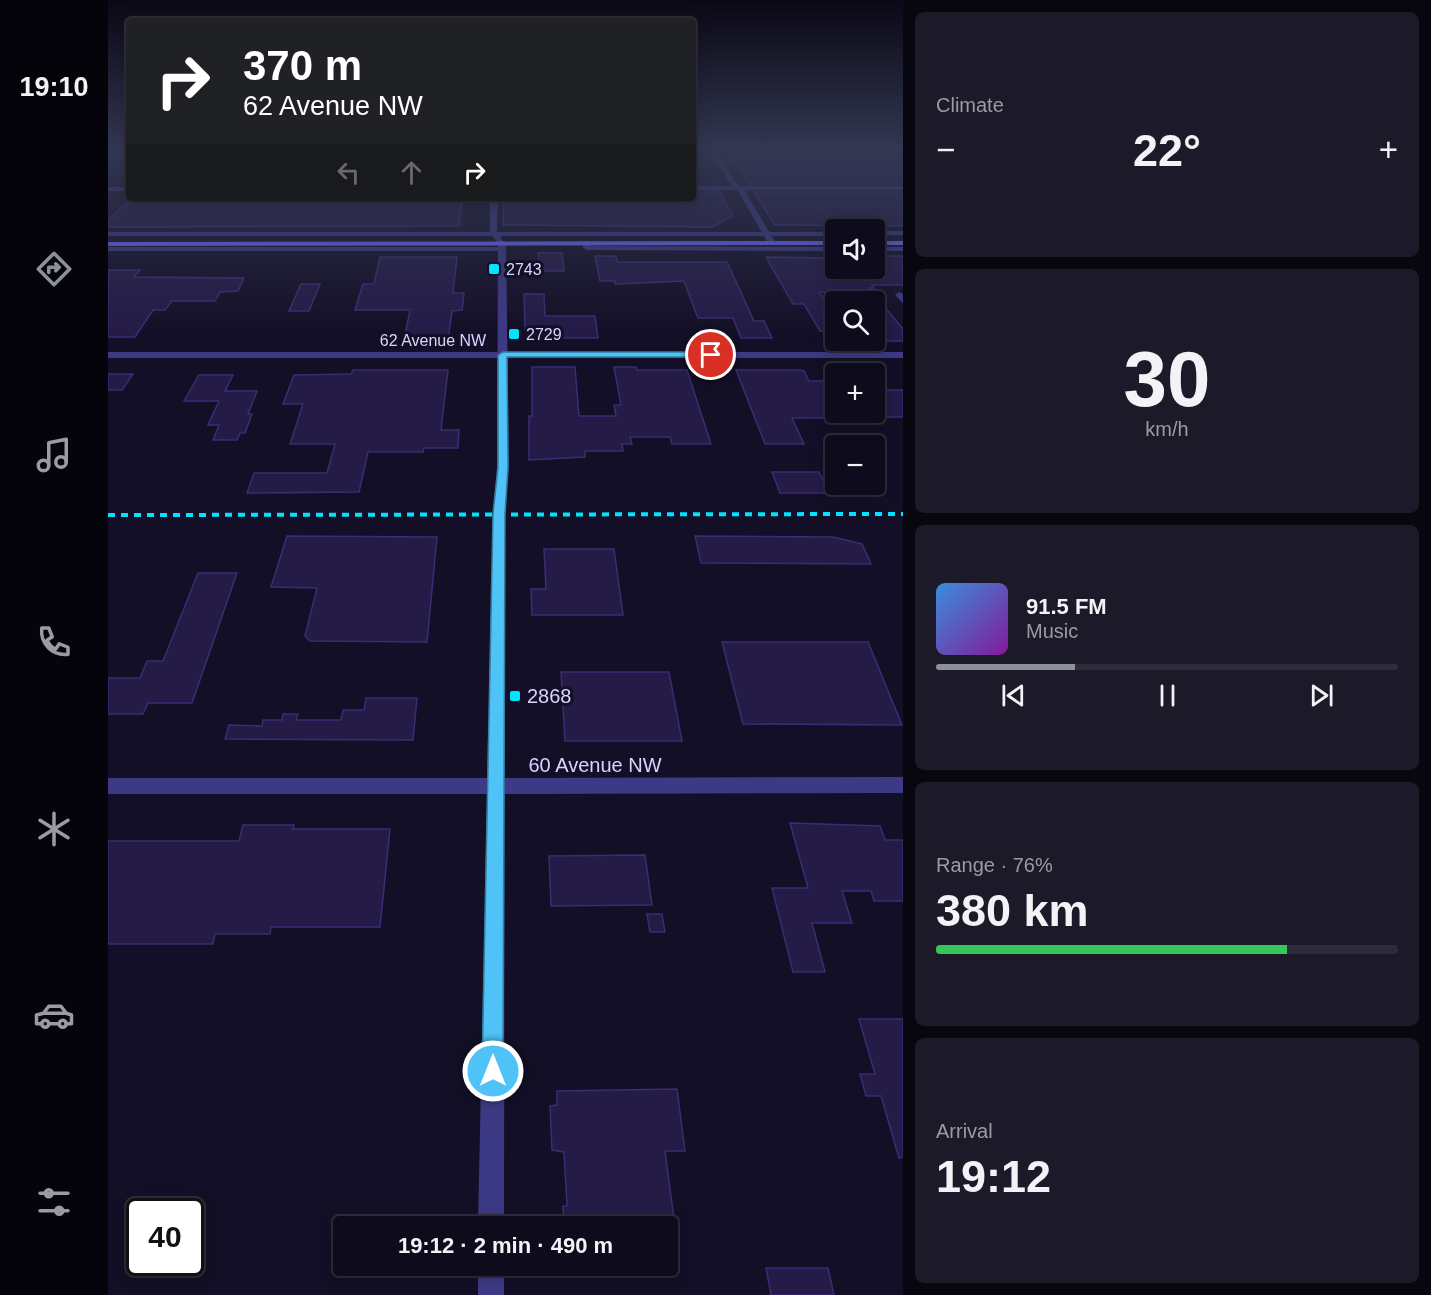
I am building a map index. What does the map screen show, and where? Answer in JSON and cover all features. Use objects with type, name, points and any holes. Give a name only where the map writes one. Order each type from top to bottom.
[{"type":"main road","points":[[108,239],[825,241]]},
{"type":"main road","points":[[108,244],[499,241],[586,243]]},
{"type":"main road","points":[[885,241],[903,241]]},
{"type":"street","points":[[491,1216],[499,514],[503,467],[503,355],[499,241],[495,210]]},
{"type":"street","points":[[753,210],[771,241]]},
{"type":"street","points":[[885,234],[903,233]]},
{"type":"street","points":[[108,234],[499,241]]},
{"type":"street","points":[[586,243],[587,248],[771,241],[825,235]]},
{"type":"street","points":[[108,249],[499,241]]},
{"type":"street","points":[[771,241],[825,248]]},
{"type":"street","points":[[885,249],[903,249]]},
{"type":"street","name":"62 Avenue NW","points":[[108,356],[903,355]]},
{"type":"street","name":"60 Avenue NW","points":[[108,786],[903,785]]},
{"type":"street","points":[[491,1276],[491,1295]]},
{"type":"building","points":[[119,210],[461,210],[459,226],[108,227],[108,221]]},
{"type":"building","points":[[504,210],[730,210],[733,216],[712,227],[503,225]]},
{"type":"building","points":[[766,210],[903,210],[903,226],[885,226],[885,219],[825,219],[825,225],[775,225]]},
{"type":"building","points":[[538,253],[562,253],[564,271],[540,271]]},
{"type":"building","points":[[595,256],[616,256],[617,262],[727,262],[754,321],[764,321],[772,338],[741,338],[733,318],[698,318],[684,281],[615,284],[615,281],[600,281]]},
{"type":"building","points":[[885,256],[903,256],[903,285],[872,285],[874,288],[870,288],[872,291],[819,292],[825,301],[825,331],[820,331],[804,304],[793,304],[766,257],[825,258],[825,279],[885,279]]},
{"type":"building","points":[[380,257],[457,257],[453,293],[464,293],[462,310],[452,311],[448,341],[404,340],[410,310],[355,310],[363,284],[374,284]]},
{"type":"building","points":[[108,270],[140,270],[134,277],[244,278],[238,291],[220,292],[215,301],[172,301],[165,310],[153,310],[135,337],[108,337]]},
{"type":"building","points":[[301,284],[320,284],[309,311],[289,311]]},
{"type":"building","points":[[524,294],[544,294],[545,316],[595,316],[598,338],[529,338],[529,332],[525,332]]},
{"type":"building","points":[[885,307],[903,329],[903,341],[885,341]]},
{"type":"building","points":[[532,367],[575,367],[579,416],[616,416],[614,405],[621,405],[614,367],[636,367],[637,370],[687,370],[711,444],[672,444],[670,437],[630,437],[632,444],[622,444],[623,451],[585,451],[585,457],[529,460]]},
{"type":"building","points":[[353,370],[448,370],[441,430],[459,430],[458,448],[424,448],[423,452],[368,452],[359,492],[247,493],[254,473],[327,473],[335,444],[290,444],[303,404],[283,404],[294,375],[351,374]]},
{"type":"building","points":[[736,370],[798,370],[804,371],[809,381],[825,381],[825,418],[792,418],[804,444],[765,444]]},
{"type":"building","points":[[108,374],[133,374],[122,390],[108,390]]},
{"type":"building","points":[[199,375],[233,375],[225,391],[257,391],[248,414],[252,414],[245,433],[240,433],[237,440],[213,440],[219,425],[208,425],[219,401],[184,401]]},
{"type":"building","points":[[885,390],[903,390],[903,417],[885,417]]},
{"type":"building","points":[[772,472],[819,472],[825,485],[825,493],[780,493]]},
{"type":"building","points":[[287,536],[437,537],[427,642],[310,641],[305,636],[317,588],[271,587]]},
{"type":"building","points":[[695,536],[833,537],[862,544],[871,564],[701,563]]},
{"type":"building","points":[[544,549],[614,549],[623,615],[532,615],[531,589],[546,589]]},
{"type":"building","points":[[198,573],[237,573],[192,703],[148,703],[143,714],[108,714],[108,678],[140,678],[147,661],[163,661]]},
{"type":"building","points":[[722,642],[868,642],[902,725],[743,724]]},
{"type":"building","points":[[561,672],[669,672],[682,741],[565,741]]},
{"type":"building","points":[[366,698],[417,698],[413,740],[225,739],[229,725],[262,726],[263,720],[282,720],[283,714],[298,714],[296,720],[341,720],[343,710],[364,710]]},
{"type":"building","points":[[790,823],[880,826],[885,840],[903,840],[903,901],[874,901],[871,891],[842,891],[852,923],[812,923],[825,972],[793,972],[772,888],[808,888]]},
{"type":"building","points":[[243,825],[294,825],[293,829],[390,829],[380,927],[271,927],[270,934],[215,934],[213,944],[108,944],[108,841],[239,841]]},
{"type":"building","points":[[645,855],[652,905],[551,906],[549,856]]},
{"type":"building","points":[[647,914],[662,914],[665,932],[650,932]]},
{"type":"building","points":[[859,1019],[903,1019],[903,1157],[899,1158],[881,1096],[866,1096],[860,1074],[875,1074]]},
{"type":"building","points":[[677,1089],[685,1151],[665,1151],[674,1216],[563,1216],[563,1206],[567,1206],[564,1152],[552,1150],[550,1106],[557,1105],[557,1091]]},
{"type":"building","points":[[766,1268],[828,1268],[834,1295],[771,1295]]},
{"type":"railway","points":[[108,515],[903,514]]},
{"type":"place","name":"2743","points":[[494,269]]},
{"type":"place","name":"2729","points":[[514,334]]},
{"type":"place","name":"2868","points":[[515,696]]},
{"type":"route","points":[[493,1071],[495,773],[499,514],[503,467],[503,355],[711,355]]}]
